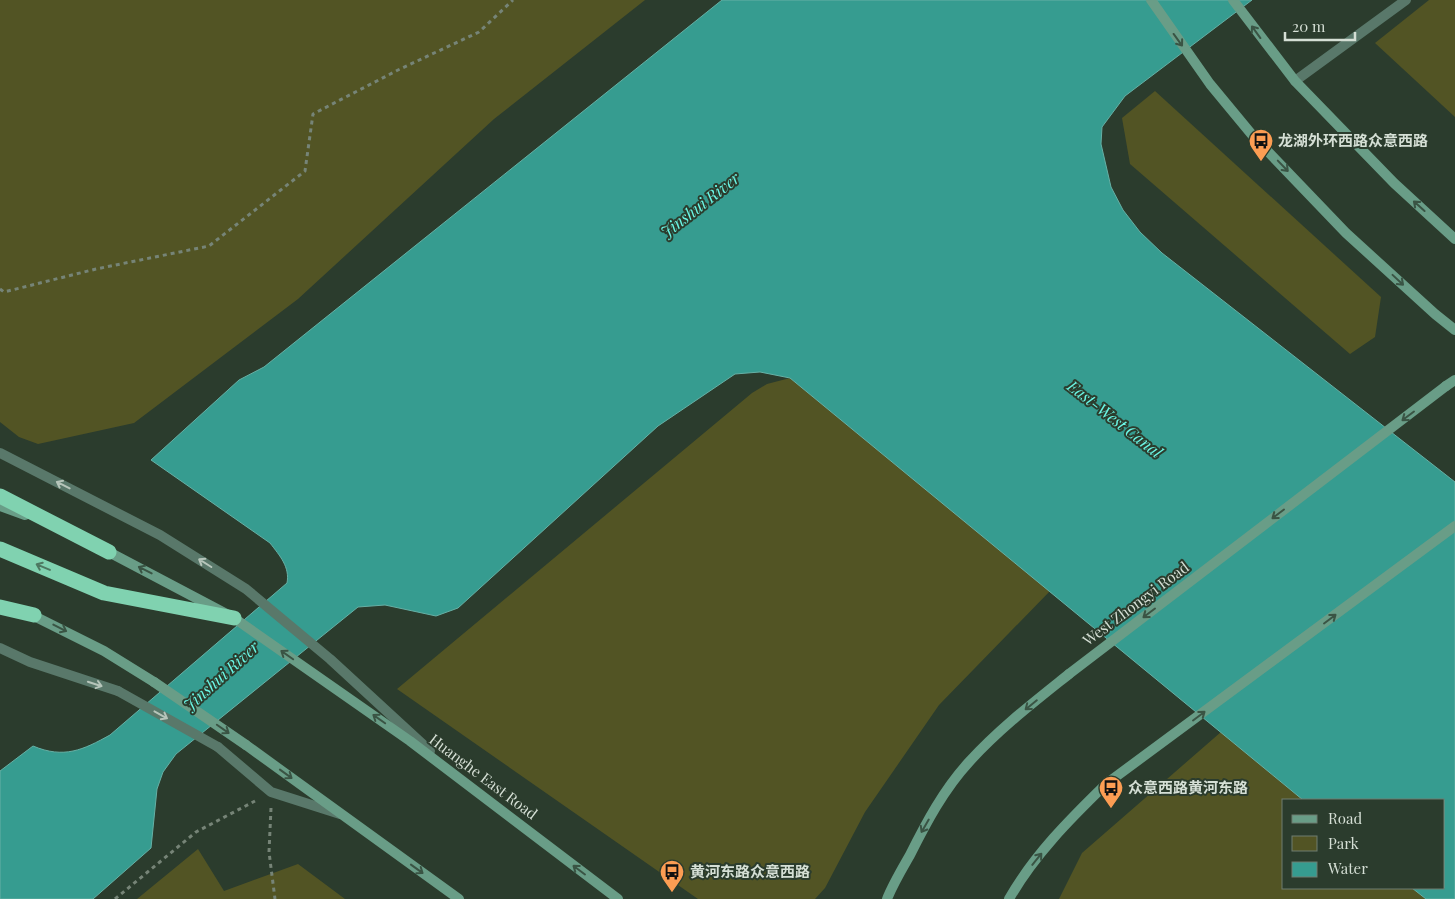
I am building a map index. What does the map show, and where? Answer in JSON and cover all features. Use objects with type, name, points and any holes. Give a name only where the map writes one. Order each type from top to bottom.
[{"type":"highway","points":[[0,496],[109,552]]},
{"type":"highway","points":[[0,549],[104,593],[234,618]]},
{"type":"highway","points":[[0,607],[34,615]]},
{"type":"main road","points":[[1150,0],[1204,76],[1254,136],[1346,233],[1455,330]]},
{"type":"main road","points":[[1233,0],[1295,81],[1394,184],[1455,239]]},
{"type":"main road","name":"West Zhongyi Road","points":[[888,899],[922,830],[941,799],[968,763],[1008,725],[1069,674],[1451,383]]},
{"type":"main road","name":"Huanghe East Road","points":[[0,506],[109,552],[234,618],[410,741],[618,899]]},
{"type":"main road","points":[[1009,899],[1019,881],[1067,822],[1106,784],[1455,526]]},
{"type":"main road","points":[[0,600],[34,615],[104,651],[154,682],[246,745],[459,899]]},
{"type":"street","points":[[1295,81],[1406,0]]},
{"type":"street","points":[[0,453],[160,535],[246,589],[330,659],[459,778]]},
{"type":"street","points":[[0,648],[30,662],[118,691],[218,747],[272,792],[342,814]]},
{"type":"path","points":[[0,290],[4,292],[96,269],[209,246],[304,171],[313,114],[398,70],[479,32],[513,0]]},
{"type":"path","points":[[115,899],[196,832],[272,792]]},
{"type":"path","points":[[272,792],[269,852],[275,899]]},
{"type":"green space","points":[[0,0],[645,0],[494,119],[298,299],[134,423],[38,444],[19,437],[0,422]]},
{"type":"green space","points":[[1429,0],[1455,0],[1455,117],[1375,43]]},
{"type":"green space","points":[[1155,91],[1381,297],[1375,337],[1350,354],[1130,164],[1122,118]]},
{"type":"green space","points":[[790,378],[1050,591],[939,705],[865,812],[825,888],[815,899],[698,899],[397,689],[752,393],[767,384]]},
{"type":"green space","points":[[1221,732],[1302,799],[1282,799],[1282,889],[1413,889],[1426,899],[1059,899],[1082,853]]},
{"type":"green space","points":[[198,849],[224,891],[298,864],[345,899],[137,899]]},
{"type":"water","points":[[722,0],[1252,0],[1125,96],[1102,127],[1101,144],[1111,187],[1123,210],[1140,232],[1162,253],[1455,482],[1455,899],[1426,899],[1413,889],[1445,889],[1445,799],[1302,799],[790,378],[760,372],[735,374],[658,426],[458,608],[436,616],[385,605],[358,607],[176,754],[163,772],[157,789],[151,848],[93,899],[0,899],[0,771],[33,746],[54,752],[73,751],[91,745],[110,735],[287,583],[286,567],[270,543],[151,460],[239,380],[264,367]]},
{"type":"place","name":"龙湖外环西路众意西路","points":[[1261,162]]},
{"type":"place","name":"众意西路黄河东路","points":[[1111,809]]},
{"type":"place","name":"黄河东路众意西路","points":[[672,893]]},
{"type":"water label","name":"Jinshui River","points":[[700,205]]},
{"type":"water label","name":"East-West Canal","points":[[1115,419]]},
{"type":"water label","name":"Jinshui River","points":[[221,676]]}]
